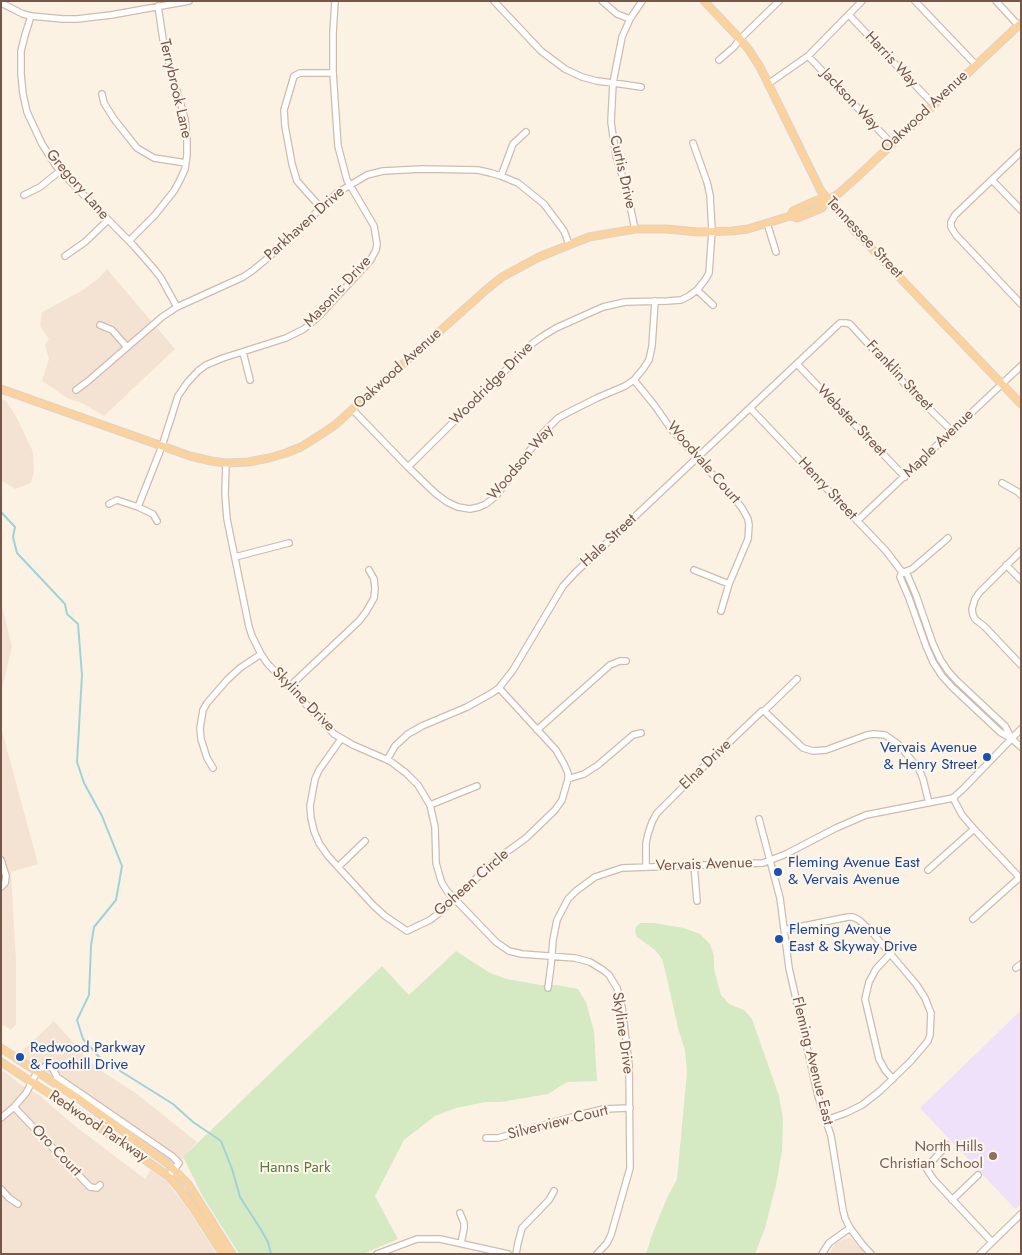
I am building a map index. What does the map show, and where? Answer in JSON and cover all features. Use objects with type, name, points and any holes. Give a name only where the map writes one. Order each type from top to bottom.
[{"type":"main road","name":"Tennessee Street","points":[[704,1],[740,39],[760,67],[821,191],[828,200],[856,232],[1021,404]]},
{"type":"main road","name":"Oakwood Avenue","points":[[1,389],[190,456],[211,461],[226,463],[248,462],[286,453],[301,447],[320,435],[353,410],[487,289],[510,273],[539,257],[589,238],[635,229],[667,229],[698,232],[732,231],[748,229],[790,216],[797,218],[822,208],[828,200],[855,180],[1020,24]]},
{"type":"main road","name":"Redwood Parkway","points":[[1,1048],[82,1102],[167,1163],[188,1184],[232,1254]]},
{"type":"main road","name":"Redwood Parkway","points":[[1,1062],[88,1119],[168,1176],[192,1206],[223,1254]]},
{"type":"street","points":[[1,3],[23,14],[32,16],[77,19],[188,1]]},
{"type":"street","name":"Masonic Drive","points":[[138,506],[162,446],[178,396],[187,382],[206,365],[286,338],[304,329],[318,317],[370,261],[376,250],[374,226],[349,185],[338,146],[333,74],[335,1]]},
{"type":"street","points":[[494,1],[541,51],[557,64],[582,77],[641,87]]},
{"type":"street","points":[[602,1],[617,14],[630,19]]},
{"type":"street","name":"Curtis Drive","points":[[635,229],[627,191],[618,164],[611,122],[613,83],[622,37],[630,19],[642,1]]},
{"type":"street","points":[[719,60],[779,1]]},
{"type":"street","points":[[768,84],[808,56],[862,1]]},
{"type":"street","points":[[915,1],[976,65]]},
{"type":"street","points":[[996,1],[1020,24]]},
{"type":"street","name":"Terrybrook Lane","points":[[129,241],[154,216],[174,191],[186,163],[188,140],[185,119],[164,46],[158,6]]},
{"type":"street","name":"Harris Way","points":[[849,15],[934,105]]},
{"type":"street","name":"Gregory Lane","points":[[32,16],[21,51],[22,94],[27,112],[42,144],[60,170],[154,269],[177,307]]},
{"type":"street","name":"Jackson Way","points":[[808,56],[892,144]]},
{"type":"street","points":[[321,208],[297,182],[292,164],[284,110],[294,76],[300,73],[333,74]]},
{"type":"street","points":[[102,94],[104,104],[137,148],[154,158],[186,163]]},
{"type":"street","points":[[501,176],[513,144],[526,132]]},
{"type":"street","points":[[693,143],[710,195],[712,231],[709,272],[698,290],[712,305]]},
{"type":"street","points":[[1021,152],[950,222],[956,235],[1021,304]]},
{"type":"street","name":"Parkhaven Drive","points":[[76,390],[162,317],[177,307],[243,277],[269,257],[337,193],[368,175],[404,169],[453,169],[478,170],[501,176],[518,183],[544,204],[564,231],[569,244]]},
{"type":"street","points":[[24,195],[40,187],[60,170]]},
{"type":"street","points":[[992,180],[1021,210]]},
{"type":"street","points":[[65,256],[85,242],[108,220]]},
{"type":"street","points":[[767,224],[776,252]]},
{"type":"street","name":"Woodridge Drive","points":[[408,467],[533,342],[556,328],[603,307],[625,302],[681,300],[698,290]]},
{"type":"street","name":"Woodson Way","points":[[353,410],[435,493],[458,507],[470,509],[479,507],[496,496],[542,434],[558,418],[625,386],[634,380],[644,369],[649,360],[652,346],[655,301]]},
{"type":"street","name":"Hale Street","points":[[387,760],[395,746],[408,734],[467,707],[499,688],[514,670],[563,586],[576,572],[840,323],[844,323]]},
{"type":"street","name":"Franklin Street","points":[[844,323],[850,324],[913,393],[952,431]]},
{"type":"street","points":[[100,325],[112,330],[127,347]]},
{"type":"street","points":[[243,352],[250,380]]},
{"type":"street","name":"Webster Street","points":[[797,364],[905,477]]},
{"type":"street","name":"Maple Avenue","points":[[857,521],[1021,366]]},
{"type":"street","name":"Woodvale Court","points":[[634,380],[671,429],[734,498],[748,519],[748,539],[729,584],[721,611]]},
{"type":"street","name":"Henry Street","points":[[750,408],[886,551],[902,572],[907,574],[940,659],[948,671],[1005,726],[1012,739],[1021,747]]},
{"type":"street","name":"Skyline Drive","points":[[226,463],[225,502],[227,519],[252,636],[267,663],[334,734],[400,767],[424,793],[430,805],[436,827],[436,854],[442,883],[502,948],[522,954],[575,958],[590,962],[603,970],[614,982],[620,996],[629,1064],[630,1168],[611,1235],[598,1254]]},
{"type":"street","points":[[1002,483],[1021,495]]},
{"type":"street","points":[[109,504],[117,500],[138,506],[153,514],[157,520]]},
{"type":"street","points":[[902,572],[912,569],[948,538]]},
{"type":"street","points":[[235,557],[289,543]]},
{"type":"street","points":[[1021,551],[975,598],[972,608],[974,618],[1021,665]]},
{"type":"street","points":[[1006,565],[1021,580]]},
{"type":"street","points":[[289,687],[366,612],[374,598],[375,589],[374,579],[369,570]]},
{"type":"street","points":[[694,570],[729,584]]},
{"type":"street","points":[[213,768],[207,758],[201,739],[200,728],[203,710],[207,702],[233,674],[261,654]]},
{"type":"street","points":[[538,730],[610,665],[620,661],[626,662]]},
{"type":"street","name":"Elna Drive","points":[[646,867],[646,843],[652,822],[657,813],[796,679]]},
{"type":"street","points":[[499,688],[556,750],[568,773],[568,779],[591,770],[633,735],[641,733]]},
{"type":"street","points":[[764,711],[803,748],[813,751],[826,750],[874,734],[885,735],[898,744],[919,769],[929,803]]},
{"type":"street","points":[[973,919],[1020,879],[974,829],[962,814],[953,798],[1021,729]]},
{"type":"street","name":"Goheen Circle","points":[[341,739],[315,780],[310,806],[312,825],[319,843],[328,856],[385,916],[407,931],[430,920],[497,859],[526,838],[555,810],[562,800],[568,779]]},
{"type":"street","points":[[430,805],[477,786]]},
{"type":"street","name":"Vervais Avenue","points":[[548,988],[557,920],[568,899],[595,877],[622,868],[752,864],[770,861],[866,815],[953,798]]},
{"type":"street","name":"Fleming Avenue East","points":[[759,819],[780,898],[789,968],[818,1096],[831,1136],[845,1218],[850,1228],[871,1254]]},
{"type":"street","points":[[928,870],[974,829]]},
{"type":"street","points":[[338,867],[365,841]]},
{"type":"street","points":[[1,860],[6,876],[5,883],[1,887]]},
{"type":"street","points":[[694,865],[698,901]]},
{"type":"street","points":[[784,930],[853,917],[860,920],[891,953],[916,984],[925,998],[930,1013],[931,1025],[928,1041],[893,1079],[862,1104],[826,1120]]},
{"type":"street","points":[[891,953],[876,969],[869,982],[865,999],[878,1059],[893,1079]]},
{"type":"street","name":"Redwood Parkway","points":[[37,1072],[47,1065],[54,1069],[58,1077],[172,1156],[179,1163],[174,1170]]},
{"type":"street","points":[[1,1118],[26,1093],[37,1072]]},
{"type":"street","name":"Oro Court","points":[[14,1107],[90,1187],[97,1188],[100,1185]]},
{"type":"street","name":"Silverview Court","points":[[486,1138],[498,1138],[604,1109],[630,1108]]},
{"type":"street","points":[[947,1145],[926,1168],[934,1180],[992,1242]]},
{"type":"street","points":[[168,1176],[174,1170]]},
{"type":"street","points":[[952,1200],[978,1175]]},
{"type":"street","points":[[1,1189],[18,1204]]},
{"type":"street","points":[[516,1254],[522,1228],[549,1200],[554,1191]]},
{"type":"street","points":[[460,1213],[464,1223],[461,1244]]},
{"type":"street","points":[[980,1254],[1021,1214]]},
{"type":"street","points":[[822,1254],[830,1243],[850,1228]]},
{"type":"street","points":[[380,1253],[417,1239],[440,1239],[508,1254]]},
{"type":"shaded area","points":[[107,269],[175,349],[104,416],[82,403],[69,399],[42,381],[49,359],[45,345],[49,339],[40,326],[42,312],[83,290],[99,278]]},
{"type":"shaded area","points":[[1,399],[6,401],[17,418],[33,452],[34,472],[31,483],[15,489],[1,480]]},
{"type":"shaded area","points":[[1,602],[12,647],[1,693]]},
{"type":"shaded area","points":[[1,727],[38,864],[11,872],[16,961],[16,1025],[10,1030],[4,1025],[1,1027]]},
{"type":"shaded area","name":"North Hills Christian School","points":[[1021,1010],[1021,1204],[1015,1209],[920,1108]]},
{"type":"shaded area","points":[[54,1021],[94,1066],[137,1094],[197,1142],[177,1165],[18,1055]]},
{"type":"shaded area","points":[[4,1071],[21,1085],[39,1095],[75,1126],[145,1179],[151,1170],[166,1181],[186,1206],[217,1254],[1,1254],[1,1073]]},
{"type":"shaded area","points":[[850,1237],[865,1254],[829,1254],[836,1243]]},
{"type":"green space","points":[[640,923],[654,923],[684,928],[700,934],[710,944],[721,995],[729,1004],[744,1010],[752,1019],[779,1096],[783,1119],[782,1151],[765,1228],[755,1254],[646,1254],[667,1198],[677,1179],[687,1072],[685,1050],[662,959],[655,950],[637,937],[636,927]]},
{"type":"green space","name":"Hanns Park","points":[[456,951],[490,973],[507,979],[578,989],[586,1002],[594,1031],[597,1081],[567,1082],[548,1094],[501,1102],[485,1102],[456,1108],[435,1116],[404,1140],[375,1196],[398,1239],[363,1254],[239,1254],[203,1197],[183,1157],[382,966],[409,995]]},
{"type":"waterway","points":[[1,512],[15,527],[13,537],[17,553],[65,604],[67,614],[78,624],[82,675],[77,762],[84,783],[102,816],[122,866],[116,900],[94,927],[91,946],[89,995],[77,1020],[83,1039],[101,1059],[173,1104],[193,1122],[221,1141],[240,1197],[268,1242],[271,1254]]},
{"type":"place","name":"Vervais Avenue & Henry Street","points":[[987,757]]},
{"type":"place","name":"Fleming Avenue East & Vervais Avenue","points":[[778,872]]},
{"type":"place","name":"Fleming Avenue East & Skyway Drive","points":[[779,939]]},
{"type":"place","name":"Redwood Parkway & Foothill Drive","points":[[20,1057]]},
{"type":"place","name":"North Hills Christian School","points":[[993,1156]]}]
